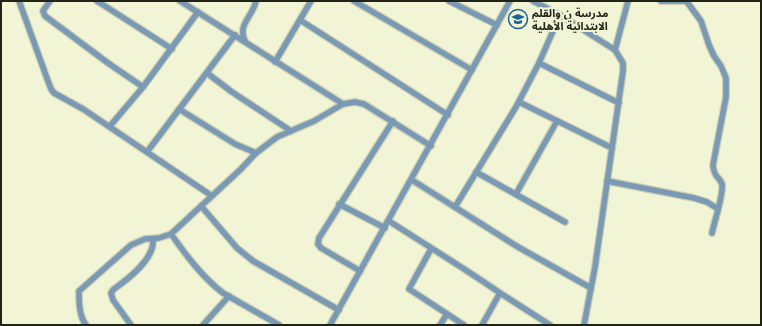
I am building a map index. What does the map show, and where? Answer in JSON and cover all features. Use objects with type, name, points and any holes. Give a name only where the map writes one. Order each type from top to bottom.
[{"type":"street","points":[[19,1],[52,90],[56,94],[84,108],[212,196]]},
{"type":"street","points":[[50,1],[43,11],[45,16],[143,87]]},
{"type":"street","points":[[97,1],[172,49]]},
{"type":"street","points":[[180,1],[344,104]]},
{"type":"street","points":[[246,42],[242,35],[242,29],[254,8],[256,1]]},
{"type":"street","points":[[275,62],[311,1]]},
{"type":"street","points":[[354,1],[472,70]]},
{"type":"street","points":[[330,325],[431,146],[510,1]]},
{"type":"street","points":[[532,1],[560,15],[615,50],[624,66],[591,288],[584,325]]},
{"type":"street","points":[[615,50],[628,1]]},
{"type":"street","points":[[661,1],[687,1],[701,21],[709,45],[726,78],[726,97],[713,165],[713,173],[722,184],[722,193],[712,234]]},
{"type":"street","points":[[453,2],[497,25]]},
{"type":"street","points":[[110,126],[143,87],[198,12]]},
{"type":"street","points":[[455,207],[519,102],[539,63],[560,15]]},
{"type":"street","points":[[300,20],[448,115]]},
{"type":"street","points":[[147,152],[235,35]]},
{"type":"street","points":[[539,63],[619,103]]},
{"type":"street","points":[[207,73],[232,92],[291,131]]},
{"type":"street","points":[[86,325],[83,321],[79,304],[79,290],[132,245],[145,239],[153,239],[171,234],[241,169],[256,153],[277,137],[314,121],[344,104],[354,102],[364,104],[431,146]]},
{"type":"street","points":[[519,102],[612,148]]},
{"type":"street","points":[[179,109],[235,144],[256,153]]},
{"type":"street","points":[[360,271],[326,252],[318,244],[319,238],[339,204],[393,121]]},
{"type":"street","points":[[516,194],[557,121]]},
{"type":"street","points":[[476,172],[565,222]]},
{"type":"street","points":[[412,180],[518,247],[591,288]]},
{"type":"street","points":[[607,181],[694,198],[706,202],[718,209]]},
{"type":"street","points":[[339,204],[385,228]]},
{"type":"street","points":[[201,206],[236,248],[253,261],[339,310]]},
{"type":"street","points":[[389,221],[550,325]]},
{"type":"street","points":[[171,234],[182,250],[215,287],[279,325]]},
{"type":"street","points":[[130,325],[112,298],[111,293],[139,269],[151,252],[153,239]]},
{"type":"street","points":[[431,249],[408,289],[464,325]]},
{"type":"street","points":[[482,325],[500,293]]},
{"type":"street","points":[[203,325],[229,296]]},
{"type":"street","points":[[440,325],[447,314]]},
{"type":"place","name":"مدرسة ن والقلم الابتدائية الأهلية","points":[[518,19]]}]
